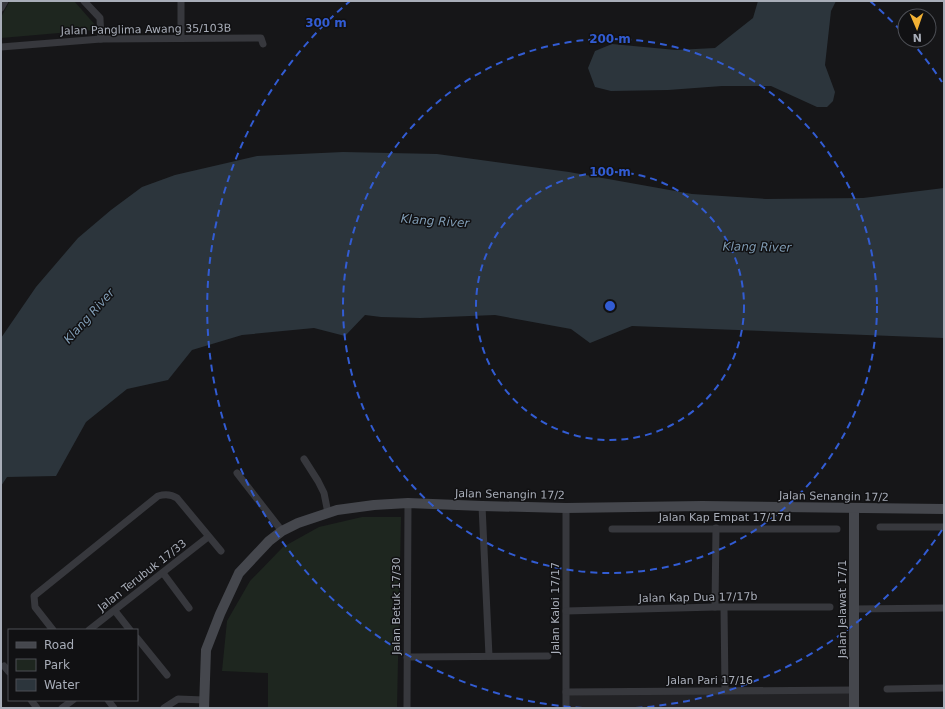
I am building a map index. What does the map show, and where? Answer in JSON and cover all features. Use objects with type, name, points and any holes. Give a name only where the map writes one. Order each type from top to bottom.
[{"type":"street","points":[[1,8],[5,1]]},
{"type":"street","points":[[84,1],[100,18],[101,38]]},
{"type":"street","points":[[180,1],[180,38]]},
{"type":"street","name":"Jalan Panglima Awang 35/103B","points":[[1,47],[101,38],[261,38],[263,44]]},
{"type":"street","points":[[304,459],[318,481],[324,494],[328,513]]},
{"type":"street","points":[[237,473],[282,531]]},
{"type":"street","points":[[53,629],[35,607],[34,596],[158,496],[164,494],[173,495],[177,498],[221,551]]},
{"type":"street","name":"Jalan Senangin 17/2","points":[[204,704],[206,650],[220,614],[239,573],[269,541],[282,531],[298,523],[328,513],[358,507],[408,503],[566,508],[702,506],[944,509]]},
{"type":"street","name":"Jalan Betuk 17/30","points":[[407,708],[408,503]]},
{"type":"street","points":[[482,506],[489,656]]},
{"type":"street","name":"Jalan Kaloi 17/17","points":[[566,508],[566,708]]},
{"type":"street","name":"Jalan Jelawat 17/1","points":[[854,509],[854,708]]},
{"type":"street","points":[[880,527],[944,527]]},
{"type":"street","points":[[715,607],[716,528]]},
{"type":"street","name":"Jalan Kap Empat 17/17d","points":[[612,529],[837,528]]},
{"type":"street","name":"Jalan Terubuk 17/33","points":[[89,629],[115,611],[208,537]]},
{"type":"street","points":[[163,573],[189,608]]},
{"type":"street","name":"Jalan Kap Dua 17/17b","points":[[566,611],[715,607],[830,607]]},
{"type":"street","points":[[724,607],[725,690]]},
{"type":"street","points":[[854,609],[944,608]]},
{"type":"street","points":[[115,611],[129,629]]},
{"type":"street","points":[[138,639],[167,675]]},
{"type":"street","points":[[407,657],[548,656]]},
{"type":"street","points":[[4,666],[8,671]]},
{"type":"street","points":[[887,689],[944,688]]},
{"type":"street","name":"Jalan Pari 17/16","points":[[566,692],[854,690]]},
{"type":"street","points":[[164,708],[178,699],[204,704]]},
{"type":"street","points":[[62,708],[72,701]]},
{"type":"shaded area","points":[[854,690],[854,708],[566,708],[566,692]]},
{"type":"green space","points":[[10,1],[74,1],[96,26],[96,28],[94,30],[1,38],[1,17]]},
{"type":"green space","points":[[362,517],[401,517],[397,708],[268,708],[268,673],[222,671],[227,621],[250,581],[283,547],[319,527]]},
{"type":"water","points":[[758,1],[836,1],[831,11],[825,65],[835,92],[833,101],[827,107],[817,107],[771,86],[722,86],[668,90],[611,91],[595,87],[588,68],[595,51],[612,44],[676,50],[715,48],[753,18]]},
{"type":"water","name":"Klang River","points":[[343,152],[437,154],[569,172],[692,194],[766,199],[863,198],[944,188],[944,338],[632,326],[590,343],[571,329],[495,315],[420,318],[365,315],[345,336],[314,328],[242,335],[192,350],[168,380],[127,389],[86,422],[56,476],[7,477],[1,486],[1,338],[36,287],[78,238],[111,210],[142,187],[175,175],[257,156]]}]
